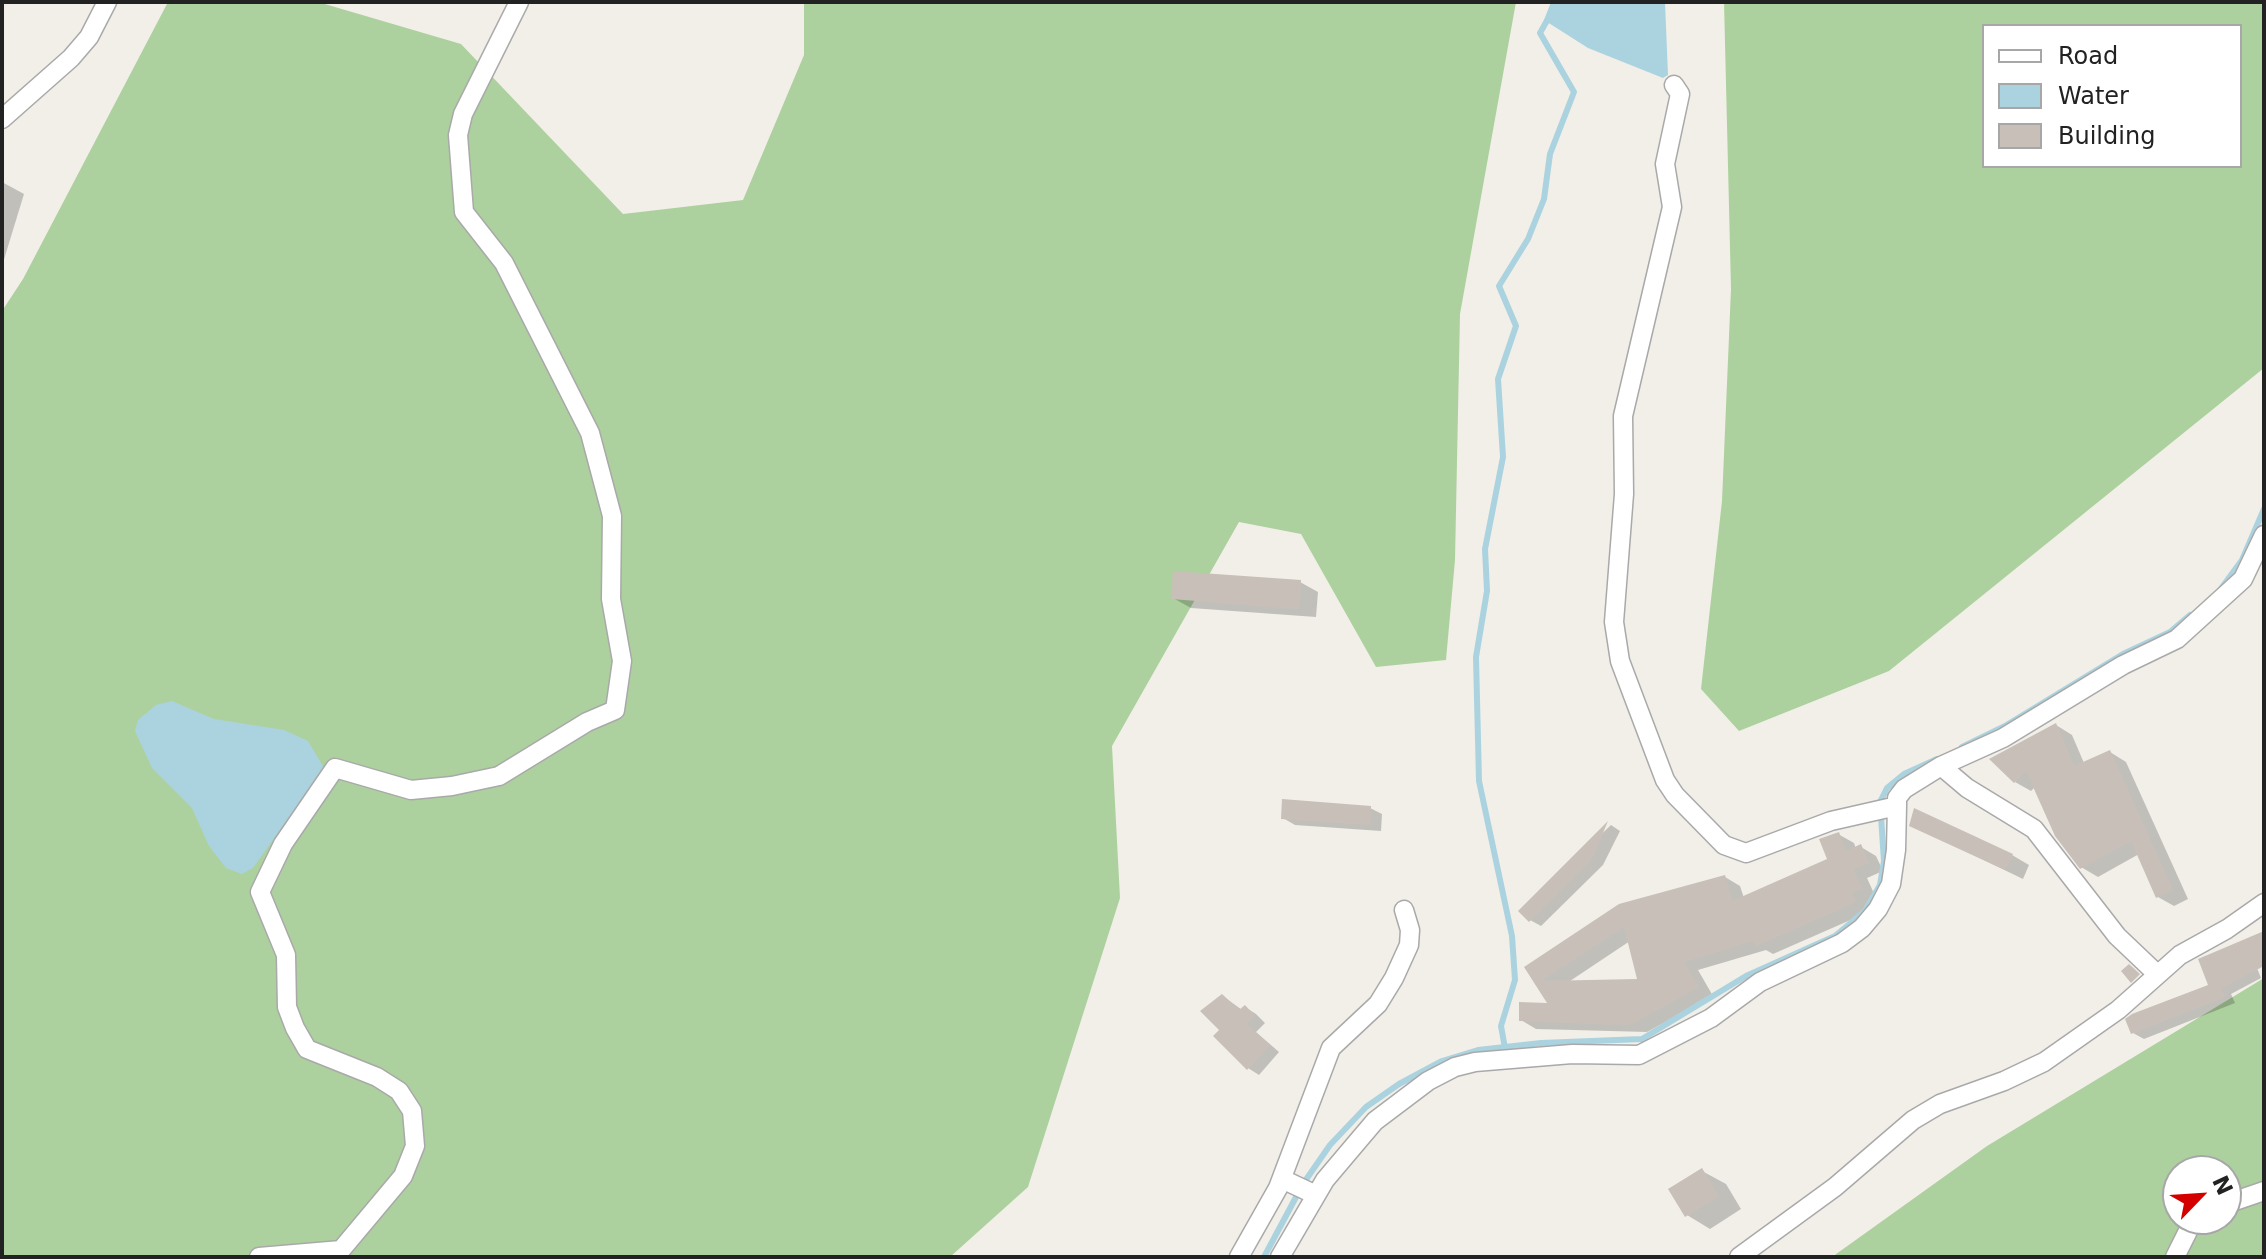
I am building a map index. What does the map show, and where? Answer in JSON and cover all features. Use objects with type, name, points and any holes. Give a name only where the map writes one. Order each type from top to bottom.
[{"type":"street","points":[[2,119],[71,58],[89,37],[107,2]]},
{"type":"street","points":[[259,1257],[343,1253],[403,1176],[415,1146],[412,1111],[399,1091],[377,1077],[307,1049],[287,1007],[286,955],[260,892],[283,844],[335,768],[411,790],[499,776],[587,722],[615,710],[622,661],[611,599],[612,516],[590,433],[504,263],[464,212],[458,135],[463,114],[519,2]]},
{"type":"street","points":[[1674,85],[1680,94],[1665,164],[1672,207],[1623,416],[1624,494],[1614,593],[1620,661],[1665,780],[1675,795],[1734,851],[1746,853],[1885,807],[1904,789],[1941,766],[2015,732],[2123,665],[2177,639],[2243,579],[2264,535]]},
{"type":"street","points":[[1941,766],[1967,788],[2034,829],[2117,936],[2157,974]]},
{"type":"street","points":[[1239,1257],[1300,1187],[1375,1121],[1428,1081],[1455,1067],[1572,1054],[1639,1055],[1711,1018],[1760,982],[1842,943],[1862,928],[1878,909],[1891,884],[1896,850],[1885,807]]},
{"type":"street","points":[[1739,1257],[1835,1187],[1913,1120],[1940,1104],[2004,1081],[2044,1062],[2118,1010],[2180,955],[2227,929],[2264,903]]},
{"type":"street","points":[[1280,1257],[1300,1187],[1331,1048],[1378,1004],[1404,956],[1410,930],[1404,910]]},
{"type":"street","points":[[2242,1199],[2264,1191]]},
{"type":"street","points":[[2175,1257],[2186,1235]]},
{"type":"green space","points":[[168,2],[318,2],[461,44],[623,214],[743,200],[804,55],[804,2],[1516,2],[1460,314],[1455,560],[1446,660],[1376,667],[1301,534],[1239,522],[1112,746],[1120,898],[1028,1187],[950,1257],[2,1257],[2,311],[23,279]]},
{"type":"green space","points":[[1724,2],[2264,2],[2264,368],[1889,671],[1739,731],[1701,689],[1722,501],[1731,289]]},
{"type":"green space","points":[[2264,978],[2264,1257],[1832,1257],[1987,1146]]},
{"type":"water","points":[[1551,2],[1665,2],[1668,75],[1663,78],[1588,48],[1544,20]]},
{"type":"water","points":[[172,701],[214,719],[284,730],[308,741],[324,768],[253,868],[242,874],[226,868],[209,846],[192,808],[152,768],[135,731],[138,720],[156,705]]},
{"type":"building","points":[[1173,571],[1301,580],[1299,609],[1171,599]]},
{"type":"building","points":[[2056,723],[2074,766],[2110,750],[2173,890],[2156,898],[2131,841],[2080,869],[2055,836],[2026,771],[2014,783],[1989,759]]},
{"type":"building","points":[[1282,799],[1371,806],[1370,825],[1281,819]]},
{"type":"building","points":[[1914,808],[2013,854],[2005,870],[1909,826]]},
{"type":"building","points":[[1608,821],[1592,859],[1529,922],[1518,911]]},
{"type":"building","points":[[1839,832],[1846,851],[1861,844],[1869,863],[1853,869],[1862,889],[1852,893],[1856,902],[1756,946],[1753,941],[1684,962],[1699,987],[1630,1025],[1519,1021],[1519,1002],[1547,1003],[1524,967],[1619,904],[1725,875],[1732,901],[1827,859],[1819,839]],"holes":[[[1624,927],[1637,979],[1541,981]]]},
{"type":"building","points":[[2264,931],[2264,966],[2221,988],[2225,997],[2131,1034],[2125,1019],[2132,1014],[2208,985],[2198,959]]},
{"type":"building","points":[[2129,964],[2140,974],[2131,983],[2121,971]]},
{"type":"building","points":[[1222,994],[1239,1010],[1245,1005],[1255,1016],[1246,1024],[1270,1045],[1247,1070],[1213,1036],[1219,1030],[1200,1011]]},
{"type":"building","points":[[1702,1168],[1719,1196],[1685,1217],[1668,1189]]},
{"type":"waterway","points":[[1505,1048],[1501,1026],[1515,980],[1512,936],[1479,781],[1476,657],[1487,591],[1485,549],[1503,457],[1498,379],[1516,326],[1499,286],[1528,239],[1544,199],[1550,154],[1574,92],[1540,33],[1549,17]]},
{"type":"waterway","points":[[2220,590],[2242,560],[2264,509]]},
{"type":"waterway","points":[[1962,747],[2005,726],[2123,654],[2170,632],[2190,615]]},
{"type":"waterway","points":[[1264,1257],[1303,1184],[1330,1145],[1366,1107],[1399,1084],[1442,1061],[1478,1050],[1541,1043],[1642,1039],[1746,976],[1835,936],[1865,911],[1880,885],[1884,861],[1880,802],[1887,788],[1904,774],[1937,759]]}]
